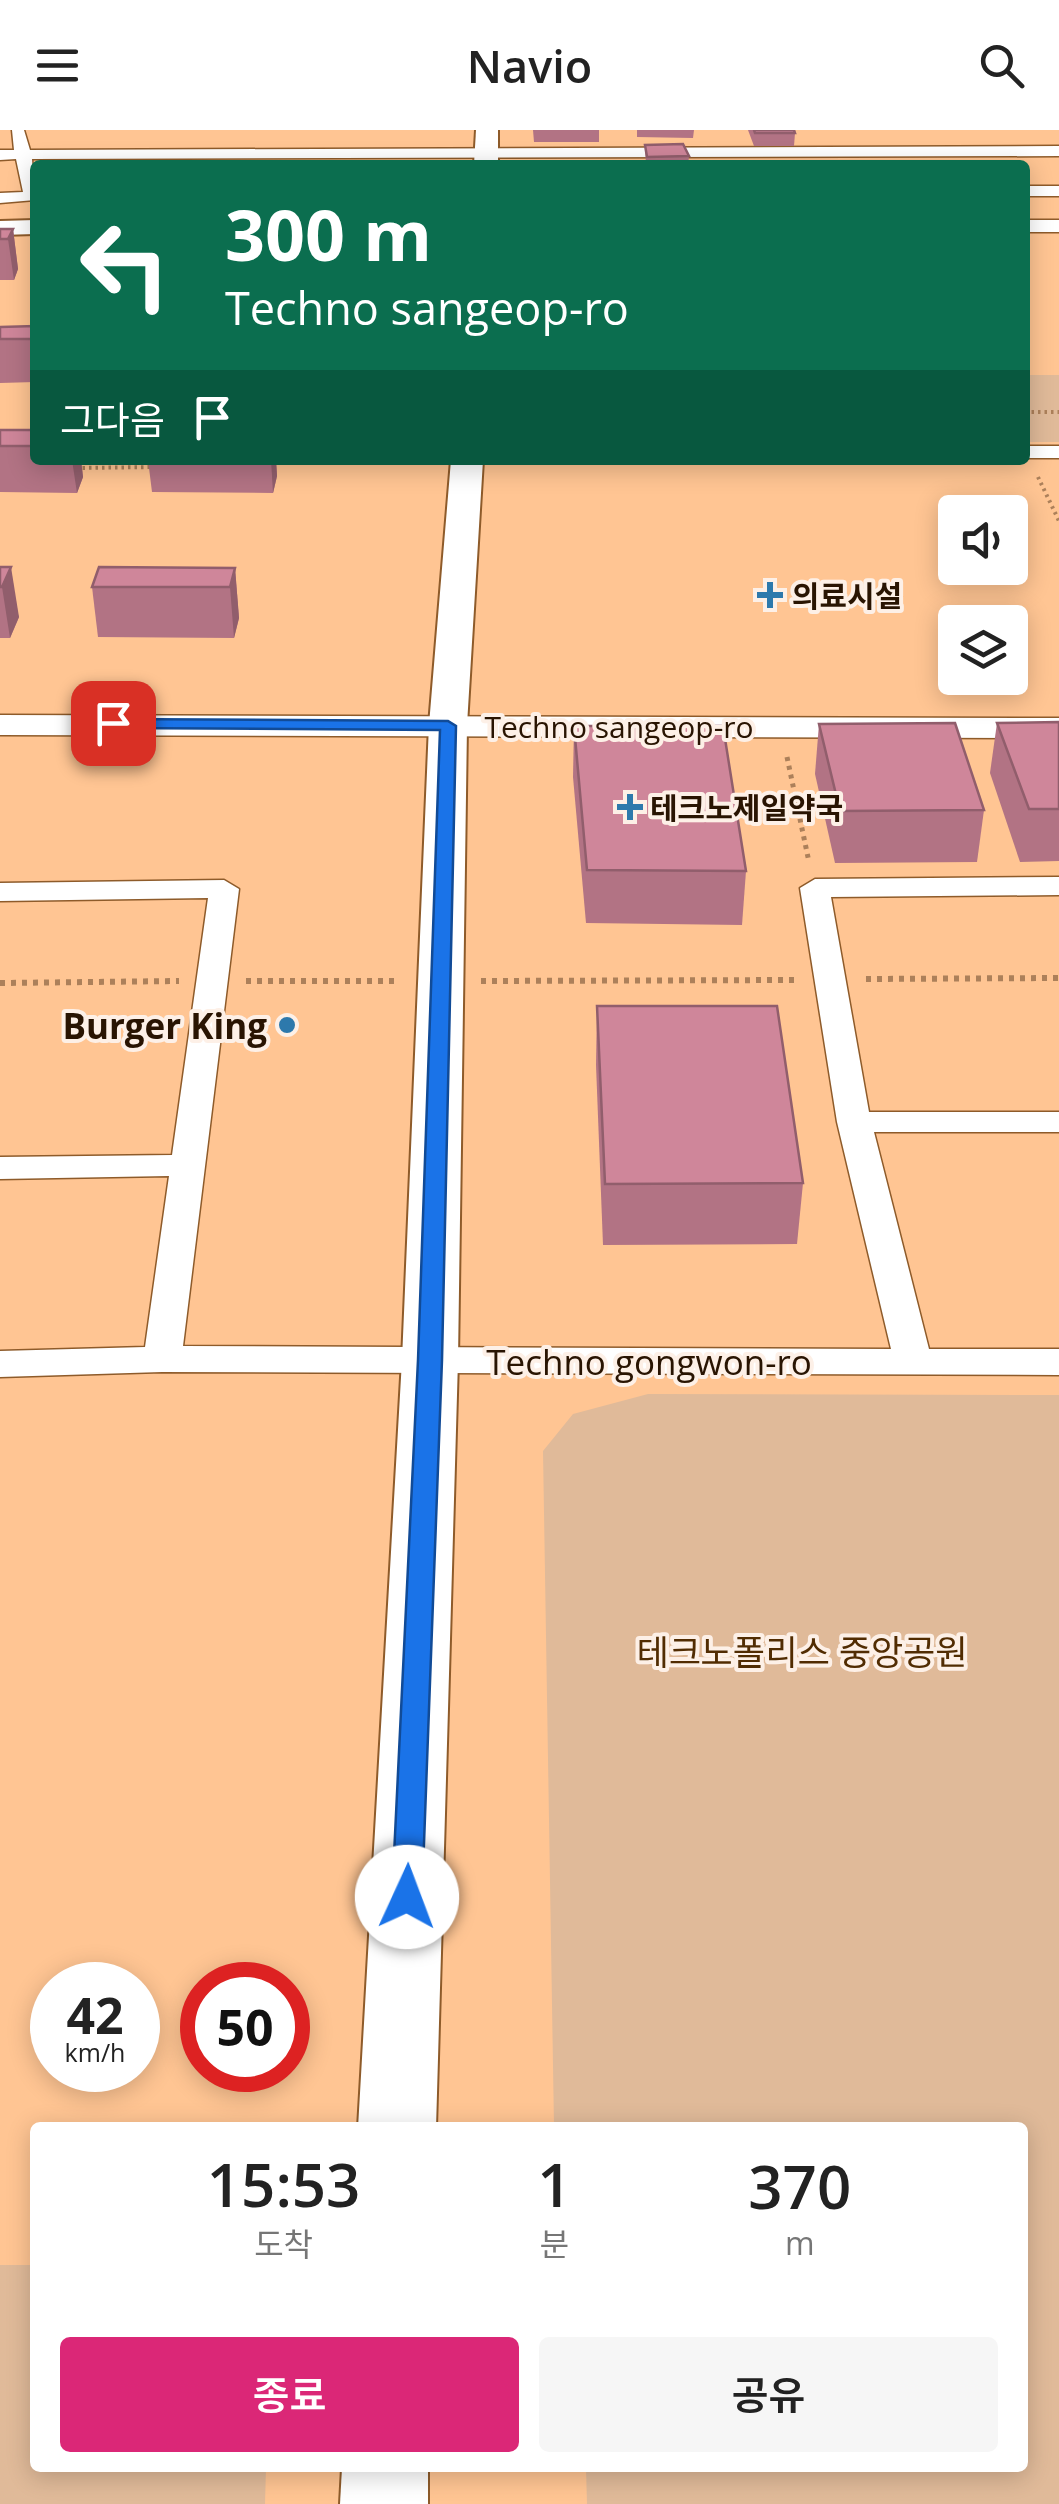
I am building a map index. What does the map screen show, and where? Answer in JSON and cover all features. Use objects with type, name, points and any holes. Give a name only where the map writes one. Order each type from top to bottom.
[{"type":"main road","points":[[0,228],[30,227]]},
{"type":"main road","points":[[397,2122],[430,1360],[448,726],[468,465]]},
{"type":"main road","points":[[384,2504],[385,2472]]},
{"type":"street","points":[[17,130],[30,184]]},
{"type":"street","points":[[153,158],[162,130]]},
{"type":"street","points":[[375,158],[377,130]]},
{"type":"street","points":[[620,130],[622,158]]},
{"type":"street","points":[[808,130],[817,158]]},
{"type":"street","points":[[950,130],[963,158]]},
{"type":"street","points":[[0,155],[375,158],[486,148],[622,158],[963,158],[1059,150]]},
{"type":"street","points":[[1030,191],[1059,191]]},
{"type":"street","points":[[0,198],[30,196]]},
{"type":"street","points":[[1030,226],[1059,226]]},
{"type":"street","points":[[1030,452],[1059,452]]},
{"type":"street","name":"Techno sangeop-ro","points":[[0,726],[1059,728]]},
{"type":"street","points":[[913,1362],[854,1122],[815,888],[1059,886]]},
{"type":"street","points":[[0,892],[224,889],[162,1359]]},
{"type":"street","points":[[854,1122],[1059,1122]]},
{"type":"street","points":[[0,1168],[188,1165]]},
{"type":"street","name":"Techno gongwon-ro","points":[[0,1364],[162,1359],[1059,1362]]},
{"type":"path","points":[[1030,412],[1059,412]]},
{"type":"path","points":[[1030,460],[1059,521]]},
{"type":"path","points":[[74,468],[166,466]]},
{"type":"path","points":[[781,727],[815,888]]},
{"type":"path","points":[[860,979],[1059,978]]},
{"type":"path","points":[[441,982],[800,980]]},
{"type":"green space","points":[[1030,375],[1059,375],[1059,442],[1030,442]]},
{"type":"green space","name":"테크노폴리스 중앙공원","points":[[648,1394],[1059,1395],[1059,2504],[587,2504],[586,2472],[1028,2472],[1028,2122],[554,2122],[543,1451],[573,1414]]},
{"type":"green space","points":[[0,2265],[30,2265],[30,2472],[266,2472],[265,2504],[0,2504]]},
{"type":"building","points":[[754,130],[794,130],[795,133],[755,133]]},
{"type":"building","points":[[683,144],[689,156],[647,157],[645,145]]},
{"type":"building","points":[[0,229],[13,229],[8,239],[0,239]]},
{"type":"building","points":[[30,326],[30,339],[0,339],[0,327]]},
{"type":"building","points":[[0,430],[30,430],[30,446],[0,446]]},
{"type":"building","points":[[0,567],[11,567],[2,587],[0,587]]},
{"type":"building","points":[[99,567],[235,568],[230,587],[92,587]]},
{"type":"building","points":[[1059,722],[1059,809],[1029,809],[997,723]]},
{"type":"building","points":[[955,723],[984,810],[840,811],[819,724]]},
{"type":"building","points":[[574,726],[723,726],[746,871],[587,870]]},
{"type":"building","points":[[597,1006],[777,1006],[803,1183],[605,1184]]},
{"type":"place","name":"의료시설","points":[[770,595]]},
{"type":"place","name":"테크노제일약국","points":[[630,807]]},
{"type":"place","name":"Burger King","points":[[287,1025]]},
{"type":"route","points":[[113,723],[448,726],[430,1360],[407,1897]]}]
